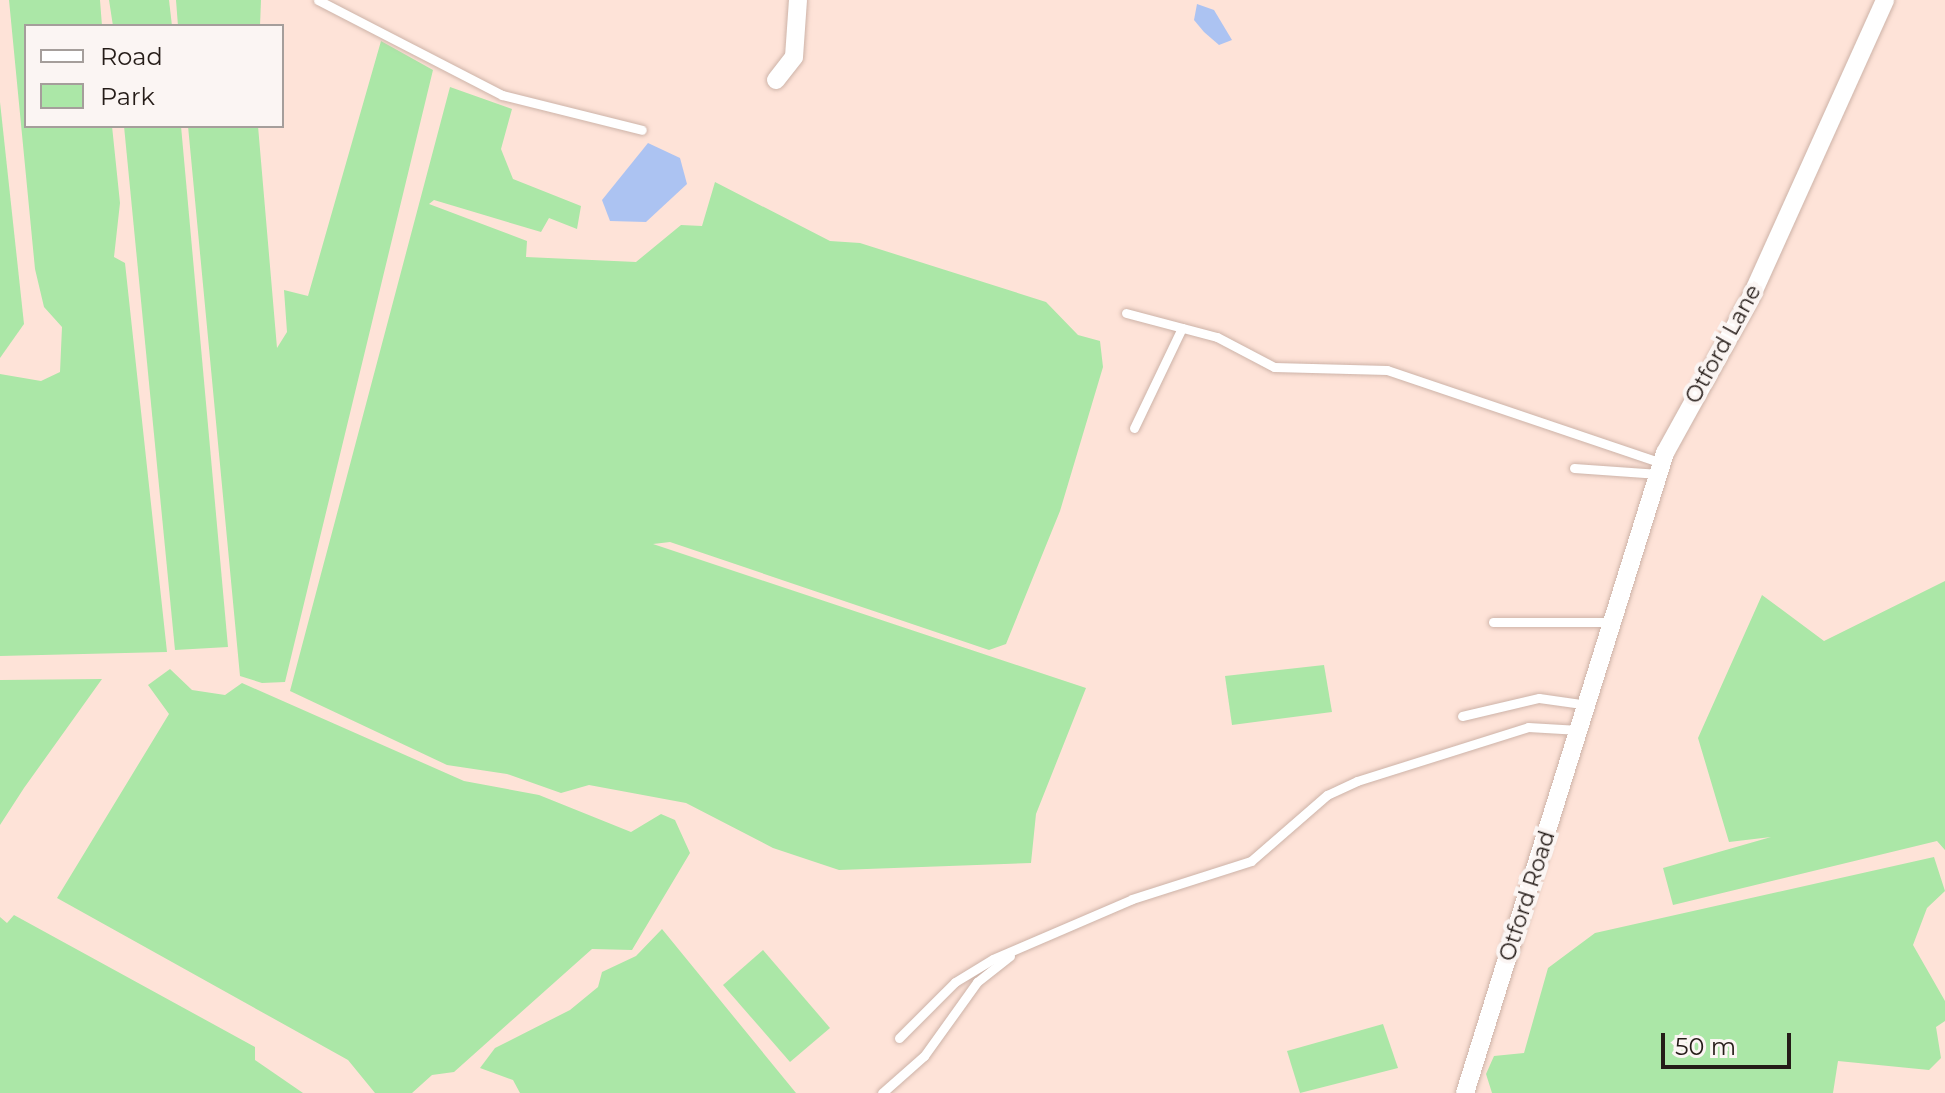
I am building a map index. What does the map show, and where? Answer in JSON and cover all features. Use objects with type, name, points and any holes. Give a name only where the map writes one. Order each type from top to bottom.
[{"type":"street","points":[[776,80],[794,57],[798,0]]},
{"type":"street","name":"Otford Lane","points":[[1590,703],[1661,468],[1717,348],[1751,297],[1885,0]]},
{"type":"street","name":"Otford Road","points":[[1465,1093],[1590,703]]},
{"type":"lane","points":[[318,0],[502,95],[642,130]]},
{"type":"lane","points":[[1126,313],[1182,328],[1274,367],[1387,370],[1661,468]]},
{"type":"lane","points":[[1134,428],[1182,328]]},
{"type":"lane","points":[[1574,468],[1661,468]]},
{"type":"lane","points":[[1493,622],[1614,622]]},
{"type":"lane","points":[[1462,716],[1539,698],[1590,703]]},
{"type":"lane","points":[[899,1038],[955,982],[1132,899],[1251,861],[1327,795],[1357,781],[1528,727],[1581,730]]},
{"type":"lane","points":[[882,1093],[924,1056],[977,982],[1013,954]]},
{"type":"green space","points":[[9,0],[100,0],[102,24],[24,24],[24,128],[112,128],[120,203],[114,257],[125,263],[167,652],[0,656],[0,374],[41,381],[60,372],[62,327],[44,307],[35,269]]},
{"type":"green space","points":[[109,0],[169,0],[172,24],[113,24]]},
{"type":"green space","points":[[176,0],[261,0],[260,24],[178,24]]},
{"type":"green space","points":[[381,41],[433,70],[285,682],[262,683],[240,676],[188,128],[258,128],[277,348],[287,332],[284,290],[308,296]]},
{"type":"green space","points":[[450,87],[512,109],[501,149],[513,179],[581,206],[577,229],[549,218],[541,232],[434,200],[429,204],[527,241],[526,257],[636,262],[681,225],[702,226],[715,182],[830,241],[860,243],[1046,302],[1078,335],[1100,341],[1103,367],[1060,511],[1006,644],[989,650],[670,542],[653,544],[1086,688],[1036,814],[1031,863],[839,870],[773,848],[686,803],[589,785],[561,793],[507,774],[447,765],[290,691]]},
{"type":"green space","points":[[0,102],[24,324],[0,358]]},
{"type":"green space","points":[[124,128],[181,128],[228,647],[175,650]]},
{"type":"green space","points":[[1945,581],[1945,850],[1937,841],[1673,905],[1663,868],[1771,837],[1729,842],[1698,738],[1762,595],[1824,641]]},
{"type":"green space","points":[[1324,665],[1332,712],[1232,725],[1225,676]]},
{"type":"green space","points":[[170,669],[192,690],[225,695],[242,683],[464,781],[539,795],[631,832],[661,814],[675,820],[690,853],[632,950],[592,949],[454,1072],[432,1075],[412,1093],[375,1093],[348,1060],[57,898],[169,714],[148,685]]},
{"type":"green space","points":[[102,679],[24,788],[0,825],[0,680]]},
{"type":"green space","points":[[1934,857],[1945,891],[1927,908],[1913,945],[1945,1001],[1945,1021],[1936,1027],[1941,1058],[1929,1070],[1838,1061],[1833,1093],[1492,1093],[1486,1074],[1494,1056],[1524,1053],[1548,968],[1595,933]]},
{"type":"green space","points":[[14,915],[255,1047],[255,1060],[303,1093],[0,1093],[0,917],[7,923]]},
{"type":"green space","points":[[662,929],[796,1093],[520,1093],[513,1080],[480,1068],[495,1048],[570,1010],[598,987],[602,972],[636,956]]},
{"type":"green space","points":[[763,950],[830,1028],[790,1062],[723,985]]},
{"type":"green space","points":[[1383,1024],[1398,1068],[1300,1093],[1287,1051]]},
{"type":"water","points":[[1197,4],[1214,10],[1232,40],[1219,45],[1204,32],[1194,20]]},
{"type":"water","points":[[648,143],[680,158],[687,184],[646,222],[610,221],[602,200]]}]
